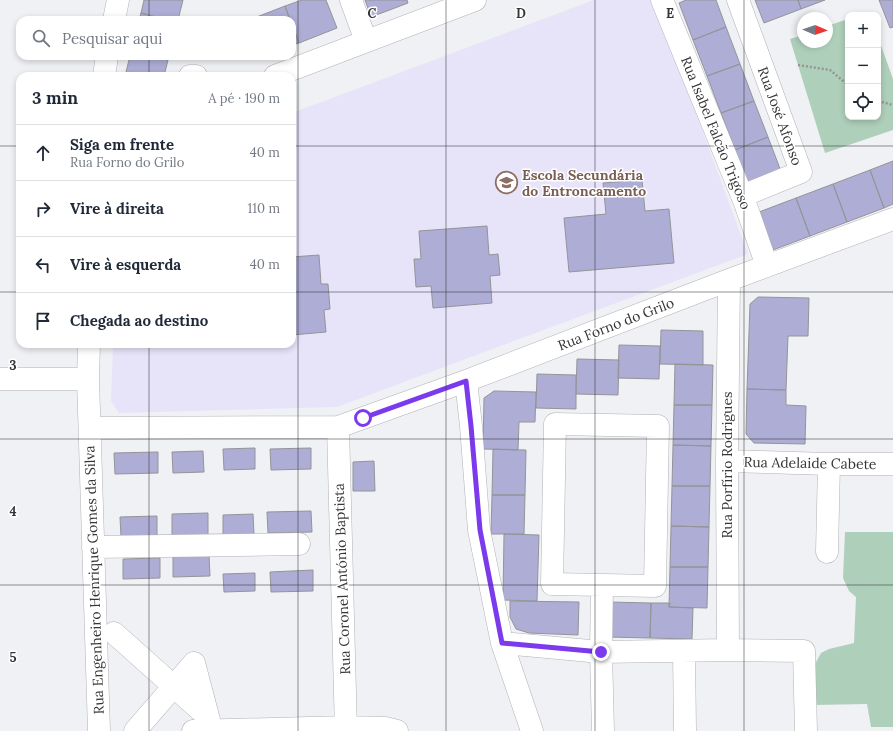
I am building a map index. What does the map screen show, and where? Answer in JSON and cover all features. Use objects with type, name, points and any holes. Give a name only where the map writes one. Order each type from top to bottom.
[{"type":"street","points":[[115,16],[118,0]]},
{"type":"street","points":[[351,0],[366,42]]},
{"type":"street","points":[[286,72],[474,0]]},
{"type":"street","name":"Rua Isabel Falcão Trigoso","points":[[662,0],[742,196],[767,266]]},
{"type":"street","name":"Rua José Afonso","points":[[738,0],[801,172],[742,196]]},
{"type":"street","points":[[105,72],[106,60]]},
{"type":"street","name":"Rua Forno do Grilo","points":[[90,428],[338,427],[466,381],[893,219]]},
{"type":"street","name":"Rua Porfírio Rodrigues","points":[[728,650],[727,461],[729,280]]},
{"type":"street","name":"Rua Engenheiro Henrique Gomes da Silva","points":[[90,348],[88,379],[99,731]]},
{"type":"street","points":[[0,379],[88,379]]},
{"type":"street","points":[[466,381],[480,530],[502,643],[532,731]]},
{"type":"street","points":[[555,424],[658,426],[655,586],[602,585],[552,584],[555,424]]},
{"type":"street","name":"Rua Coronel António Baptista","points":[[338,427],[346,729]]},
{"type":"street","name":"Rua Adelaide Cabete","points":[[727,461],[893,464]]},
{"type":"street","points":[[827,552],[829,464]]},
{"type":"street","points":[[93,547],[299,544]]},
{"type":"street","points":[[602,585],[601,652],[603,731]]},
{"type":"street","points":[[114,633],[174,686],[204,726]]},
{"type":"street","points":[[502,643],[601,652],[728,650],[804,651],[806,731]]},
{"type":"street","points":[[684,651],[685,731]]},
{"type":"street","points":[[135,731],[194,663],[204,726]]},
{"type":"street","points":[[204,726],[346,729],[385,728],[397,731]]},
{"type":"path","points":[[798,65],[830,70],[847,84]]},
{"type":"path","points":[[881,102],[893,105]]},
{"type":"shaded area","name":"Escola Secundária do Entroncamento","points":[[594,0],[654,0],[748,254],[337,407],[119,413],[111,401],[113,348],[296,348],[296,112]]},
{"type":"green space","points":[[845,20],[845,120],[881,120],[881,45],[893,79],[893,130],[825,153],[790,39],[797,37],[797,48],[833,48],[833,24]]},
{"type":"green space","points":[[845,532],[893,532],[893,727],[871,727],[867,704],[813,705],[815,664],[821,653],[829,649],[854,643],[856,597],[849,591],[843,578]]},
{"type":"building","points":[[144,0],[183,0],[179,16],[152,16],[141,13]]},
{"type":"building","points":[[302,0],[326,0],[337,28],[299,43],[296,35],[296,16],[289,16],[285,6]]},
{"type":"building","points":[[365,0],[407,0],[408,3],[371,17]]},
{"type":"building","points":[[686,0],[716,0],[726,27],[693,40],[679,3]]},
{"type":"building","points":[[755,0],[798,0],[801,9],[764,23]]},
{"type":"building","points":[[798,0],[825,0],[801,9]]},
{"type":"building","points":[[879,0],[893,0],[893,27],[890,28]]},
{"type":"building","points":[[285,6],[289,16],[259,16]]},
{"type":"building","points":[[141,13],[152,16],[140,16]]},
{"type":"building","points":[[726,27],[740,64],[707,76],[693,40]]},
{"type":"building","points":[[296,35],[299,43],[296,44]]},
{"type":"building","points":[[129,60],[168,60],[165,72],[126,72]]},
{"type":"building","points":[[740,64],[754,101],[721,113],[707,76]]},
{"type":"building","points":[[754,101],[768,137],[735,150],[721,113]]},
{"type":"building","points":[[768,137],[782,174],[749,187],[735,150]]},
{"type":"building","points":[[893,161],[893,204],[884,208],[870,170]]},
{"type":"building","points":[[870,170],[884,208],[847,222],[833,184]]},
{"type":"building","points":[[642,180],[645,211],[669,209],[674,263],[569,272],[564,218],[606,214],[603,183]]},
{"type":"building","points":[[833,184],[847,222],[810,236],[796,198]]},
{"type":"building","points":[[796,198],[810,236],[773,250],[759,212]]},
{"type":"building","points":[[487,226],[489,255],[498,254],[500,275],[490,276],[492,303],[433,308],[431,286],[416,287],[414,259],[421,259],[419,231]]},
{"type":"building","points":[[319,255],[321,284],[328,284],[330,309],[324,310],[326,332],[296,335],[296,257]]},
{"type":"building","points":[[758,297],[809,298],[808,336],[788,336],[786,390],[747,389],[750,304]]},
{"type":"building","points":[[661,330],[703,331],[703,365],[660,364]]},
{"type":"building","points":[[619,345],[660,346],[659,379],[618,378]]},
{"type":"building","points":[[577,359],[619,360],[618,395],[576,394]]},
{"type":"building","points":[[675,364],[713,365],[712,405],[674,405]]},
{"type":"building","points":[[537,374],[576,375],[576,409],[536,408]]},
{"type":"building","points":[[747,389],[786,390],[786,405],[806,406],[805,444],[754,443],[746,434]]},
{"type":"building","points":[[494,391],[536,392],[535,422],[519,422],[518,450],[483,449],[484,398]]},
{"type":"building","points":[[674,405],[712,405],[711,446],[673,445]]},
{"type":"building","points":[[673,445],[711,446],[710,486],[672,486]]},
{"type":"building","points":[[255,448],[255,469],[224,470],[223,449]]},
{"type":"building","points":[[311,448],[311,469],[271,470],[270,449]]},
{"type":"building","points":[[493,449],[526,450],[525,495],[492,495]]},
{"type":"building","points":[[203,451],[204,472],[173,473],[172,452]]},
{"type":"building","points":[[158,452],[158,473],[115,474],[114,453]]},
{"type":"building","points":[[374,461],[375,491],[353,491],[353,462]]},
{"type":"building","points":[[672,486],[710,486],[709,527],[671,526]]},
{"type":"building","points":[[492,495],[525,495],[524,534],[491,534]]},
{"type":"building","points":[[311,511],[312,532],[268,533],[267,512]]},
{"type":"building","points":[[208,513],[208,535],[172,536],[172,514]]},
{"type":"building","points":[[253,514],[254,534],[223,535],[223,515]]},
{"type":"building","points":[[157,516],[157,536],[121,537],[120,517]]},
{"type":"building","points":[[671,526],[709,527],[708,567],[670,567]]},
{"type":"building","points":[[504,534],[539,535],[537,601],[503,600]]},
{"type":"building","points":[[209,555],[210,576],[173,577],[173,556]]},
{"type":"building","points":[[160,558],[160,578],[123,579],[123,559]]},
{"type":"building","points":[[670,567],[708,567],[707,608],[669,607]]},
{"type":"building","points":[[313,570],[313,591],[271,592],[270,572]]},
{"type":"building","points":[[255,573],[255,591],[224,592],[223,574]]},
{"type":"building","points":[[510,601],[579,602],[578,635],[529,633],[516,629],[510,617]]},
{"type":"building","points":[[608,602],[651,603],[650,638],[607,637]]},
{"type":"building","points":[[651,603],[670,603],[669,607],[693,608],[692,639],[650,638]]},
{"type":"place","name":"Escola Secundária do Entroncamento","points":[[507,183]]},
{"type":"route","points":[[363,418],[466,381],[480,530],[502,643],[601,652]]}]
